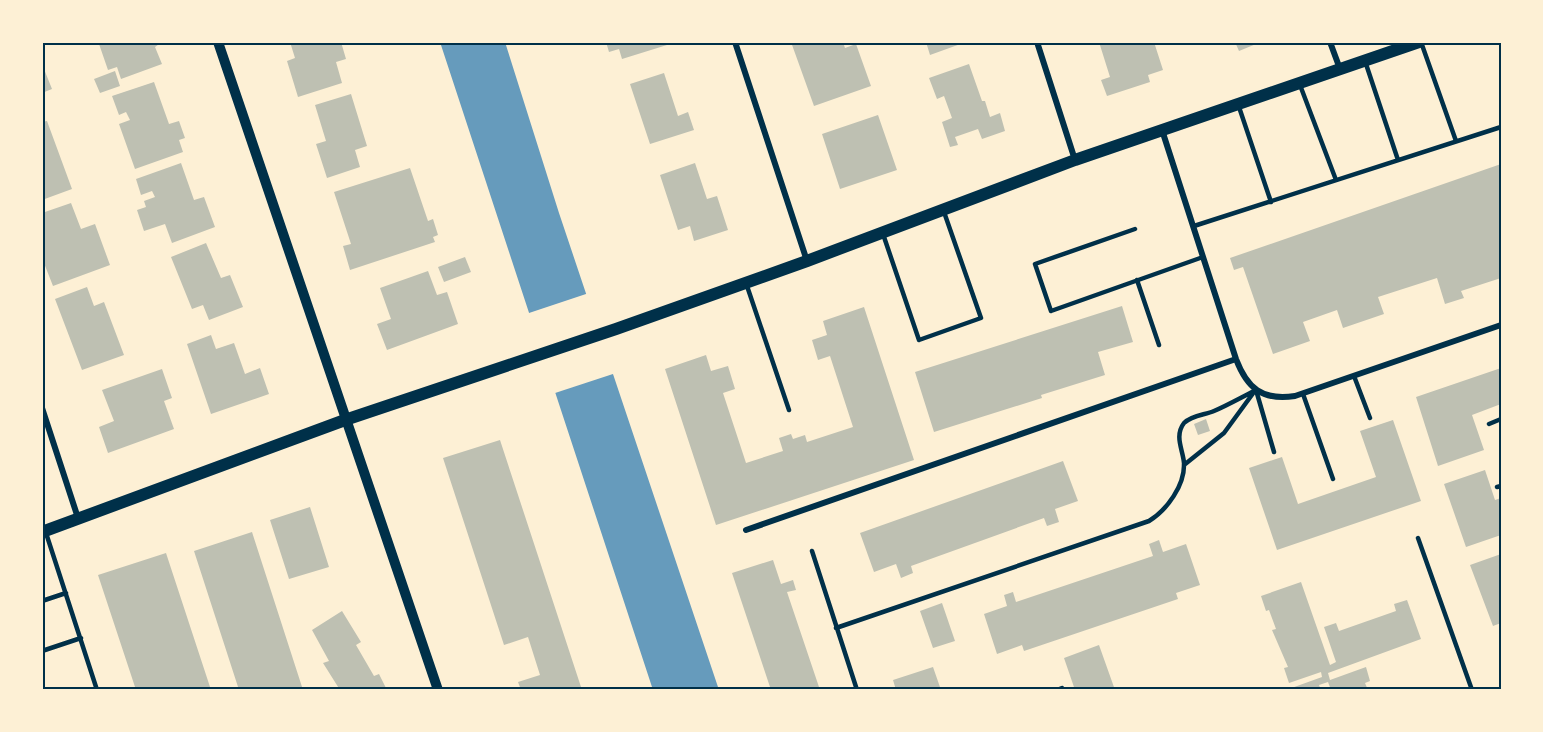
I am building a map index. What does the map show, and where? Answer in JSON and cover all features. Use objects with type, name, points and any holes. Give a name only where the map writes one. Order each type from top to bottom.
[{"type":"main road","points":[[44,531],[345,420],[746,283],[1075,160],[1420,42]]},
{"type":"street","points":[[218,42],[438,690]]},
{"type":"street","points":[[735,42],[807,261]]},
{"type":"street","points":[[1037,42],[1075,160]]},
{"type":"street","points":[[1330,42],[1340,69]]},
{"type":"street","points":[[1162,130],[1236,359],[1246,379],[1256,390],[1274,397],[1285,398],[1303,394],[1501,325]]},
{"type":"street","points":[[746,530],[1236,359]]},
{"type":"street","points":[[42,408],[78,518]]},
{"type":"lane","points":[[1420,42],[1456,141]]},
{"type":"lane","points":[[1365,61],[1398,160]]},
{"type":"lane","points":[[1299,84],[1336,180]]},
{"type":"lane","points":[[1238,104],[1271,202]]},
{"type":"lane","points":[[1194,226],[1501,127]]},
{"type":"lane","points":[[882,233],[919,339],[981,318],[943,210]]},
{"type":"lane","points":[[1136,229],[1035,264],[1051,311],[1203,256]]},
{"type":"lane","points":[[1137,280],[1159,345]]},
{"type":"lane","points":[[746,283],[789,410]]},
{"type":"lane","points":[[1354,376],[1370,418]]},
{"type":"lane","points":[[1256,390],[1274,452]]},
{"type":"lane","points":[[1184,465],[1224,433],[1256,390]]},
{"type":"lane","points":[[836,628],[1149,521],[1160,514],[1171,502],[1184,465],[1179,439],[1180,430],[1185,422],[1192,417],[1212,412],[1256,390]]},
{"type":"lane","points":[[1303,394],[1333,479]]},
{"type":"lane","points":[[1489,424],[1501,419]]},
{"type":"lane","points":[[44,531],[98,690]]},
{"type":"lane","points":[[1418,538],[1472,690]]},
{"type":"lane","points":[[812,551],[857,690]]},
{"type":"lane","points":[[42,601],[66,593]]},
{"type":"lane","points":[[42,651],[81,638]]},
{"type":"water","points":[[440,42],[505,42],[559,213],[719,690],[653,690]]},
{"type":"pier","points":[[589,293],[616,373],[552,394],[526,314]]},
{"type":"building","points":[[105,42],[162,42],[155,47],[162,64],[121,79],[117,67],[108,70],[99,44]]},
{"type":"building","points":[[290,42],[341,42],[346,59],[336,62],[342,83],[298,97],[287,61],[295,58]]},
{"type":"building","points":[[606,42],[666,42],[667,45],[622,59],[619,49],[609,52]]},
{"type":"building","points":[[791,42],[843,42],[845,48],[856,44],[871,86],[814,106]]},
{"type":"building","points":[[926,42],[966,42],[930,55]]},
{"type":"building","points":[[1099,42],[1154,42],[1163,70],[1148,75],[1150,82],[1107,96],[1101,80],[1110,77]]},
{"type":"building","points":[[1235,42],[1261,42],[1239,51]]},
{"type":"building","points":[[42,64],[52,89],[42,93]]},
{"type":"building","points":[[969,64],[990,117],[1000,113],[1005,131],[982,139],[978,129],[955,137],[958,145],[950,147],[942,122],[952,118],[944,96],[937,99],[929,78]]},
{"type":"building","points":[[115,71],[120,86],[100,93],[94,79]]},
{"type":"building","points":[[664,73],[678,116],[688,112],[694,130],[650,144],[630,84]]},
{"type":"building","points":[[154,82],[169,124],[179,121],[185,138],[179,140],[183,152],[135,169],[119,124],[130,120],[126,112],[119,115],[112,96]]},
{"type":"building","points":[[351,94],[367,146],[355,150],[360,167],[327,178],[316,144],[326,141],[315,105]]},
{"type":"building","points":[[878,115],[897,170],[840,189],[822,134]]},
{"type":"building","points":[[47,121],[72,189],[42,200],[42,122]]},
{"type":"building","points":[[181,163],[194,200],[204,197],[215,227],[172,243],[165,224],[144,231],[137,210],[146,207],[144,201],[155,197],[152,191],[141,195],[136,179]]},
{"type":"building","points":[[695,163],[707,199],[717,196],[728,230],[694,241],[690,226],[678,230],[660,175]]},
{"type":"building","points":[[1501,164],[1501,278],[1461,291],[1464,298],[1445,304],[1437,278],[1378,297],[1384,314],[1343,328],[1337,310],[1303,322],[1310,341],[1273,354],[1243,267],[1234,270],[1230,258]]},
{"type":"building","points":[[410,168],[428,221],[433,219],[438,235],[433,237],[435,242],[350,270],[343,246],[351,244],[334,192]]},
{"type":"building","points":[[71,203],[81,229],[95,224],[110,265],[53,286],[42,258],[42,213]]},
{"type":"building","points":[[206,243],[221,278],[230,275],[243,307],[209,320],[203,305],[192,309],[171,257]]},
{"type":"building","points":[[465,257],[471,272],[444,282],[438,267]]},
{"type":"building","points":[[428,271],[437,295],[447,292],[458,324],[387,350],[377,324],[391,319],[380,288]]},
{"type":"building","points":[[87,287],[94,306],[104,302],[124,355],[82,370],[55,299]]},
{"type":"building","points":[[1122,306],[1133,342],[1098,352],[1105,375],[1041,395],[1042,398],[934,432],[915,372]]},
{"type":"building","points":[[864,307],[914,460],[716,525],[665,369],[706,355],[711,371],[728,366],[735,389],[723,393],[746,463],[783,451],[779,438],[791,434],[793,439],[805,435],[807,442],[853,427],[830,356],[818,360],[812,340],[827,335],[823,321]]},
{"type":"building","points":[[211,335],[216,349],[234,343],[245,374],[260,368],[269,394],[211,414],[187,344]]},
{"type":"building","points":[[1501,368],[1501,404],[1472,415],[1484,450],[1438,466],[1416,397]]},
{"type":"building","points":[[162,369],[172,398],[164,401],[174,429],[108,453],[99,427],[114,421],[102,390]]},
{"type":"building","points":[[1206,419],[1210,431],[1198,435],[1194,424]]},
{"type":"building","points":[[1393,420],[1421,501],[1277,550],[1249,468],[1282,457],[1298,504],[1376,477],[1360,431]]},
{"type":"building","points":[[500,440],[582,690],[521,690],[518,682],[540,675],[528,637],[504,645],[443,458]]},
{"type":"building","points":[[1063,461],[1078,501],[1055,509],[1059,522],[1047,526],[1044,518],[911,566],[913,573],[901,578],[896,564],[874,572],[860,533]]},
{"type":"building","points":[[1485,470],[1495,500],[1501,498],[1501,535],[1466,547],[1444,484]]},
{"type":"building","points":[[310,507],[329,567],[289,579],[270,520]]},
{"type":"building","points":[[252,532],[303,690],[239,690],[194,551]]},
{"type":"building","points":[[1159,540],[1163,552],[1186,544],[1200,585],[1176,593],[1178,599],[1024,651],[1022,645],[997,654],[984,614],[1007,606],[1004,595],[1013,592],[1016,602],[1153,556],[1149,544]]},
{"type":"building","points":[[166,553],[211,690],[136,690],[98,575]]},
{"type":"building","points":[[1501,554],[1501,623],[1493,626],[1470,565]]},
{"type":"building","points":[[773,560],[781,584],[793,580],[796,590],[787,592],[820,690],[771,690],[732,573]]},
{"type":"building","points":[[1301,582],[1330,665],[1336,662],[1324,627],[1336,623],[1339,631],[1396,611],[1394,604],[1407,600],[1421,639],[1328,673],[1330,680],[1366,667],[1370,681],[1365,683],[1368,690],[1331,690],[1328,682],[1319,685],[1321,690],[1286,690],[1322,677],[1321,672],[1289,683],[1284,668],[1288,667],[1272,630],[1276,629],[1261,596]]},
{"type":"building","points":[[942,603],[955,641],[933,648],[920,611]]},
{"type":"building","points":[[342,611],[361,642],[356,645],[374,676],[379,674],[386,688],[384,690],[340,690],[323,663],[329,661],[312,630]]},
{"type":"building","points":[[1099,645],[1115,690],[1075,690],[1064,658]]},
{"type":"building","points":[[933,667],[941,690],[896,690],[893,680]]}]
